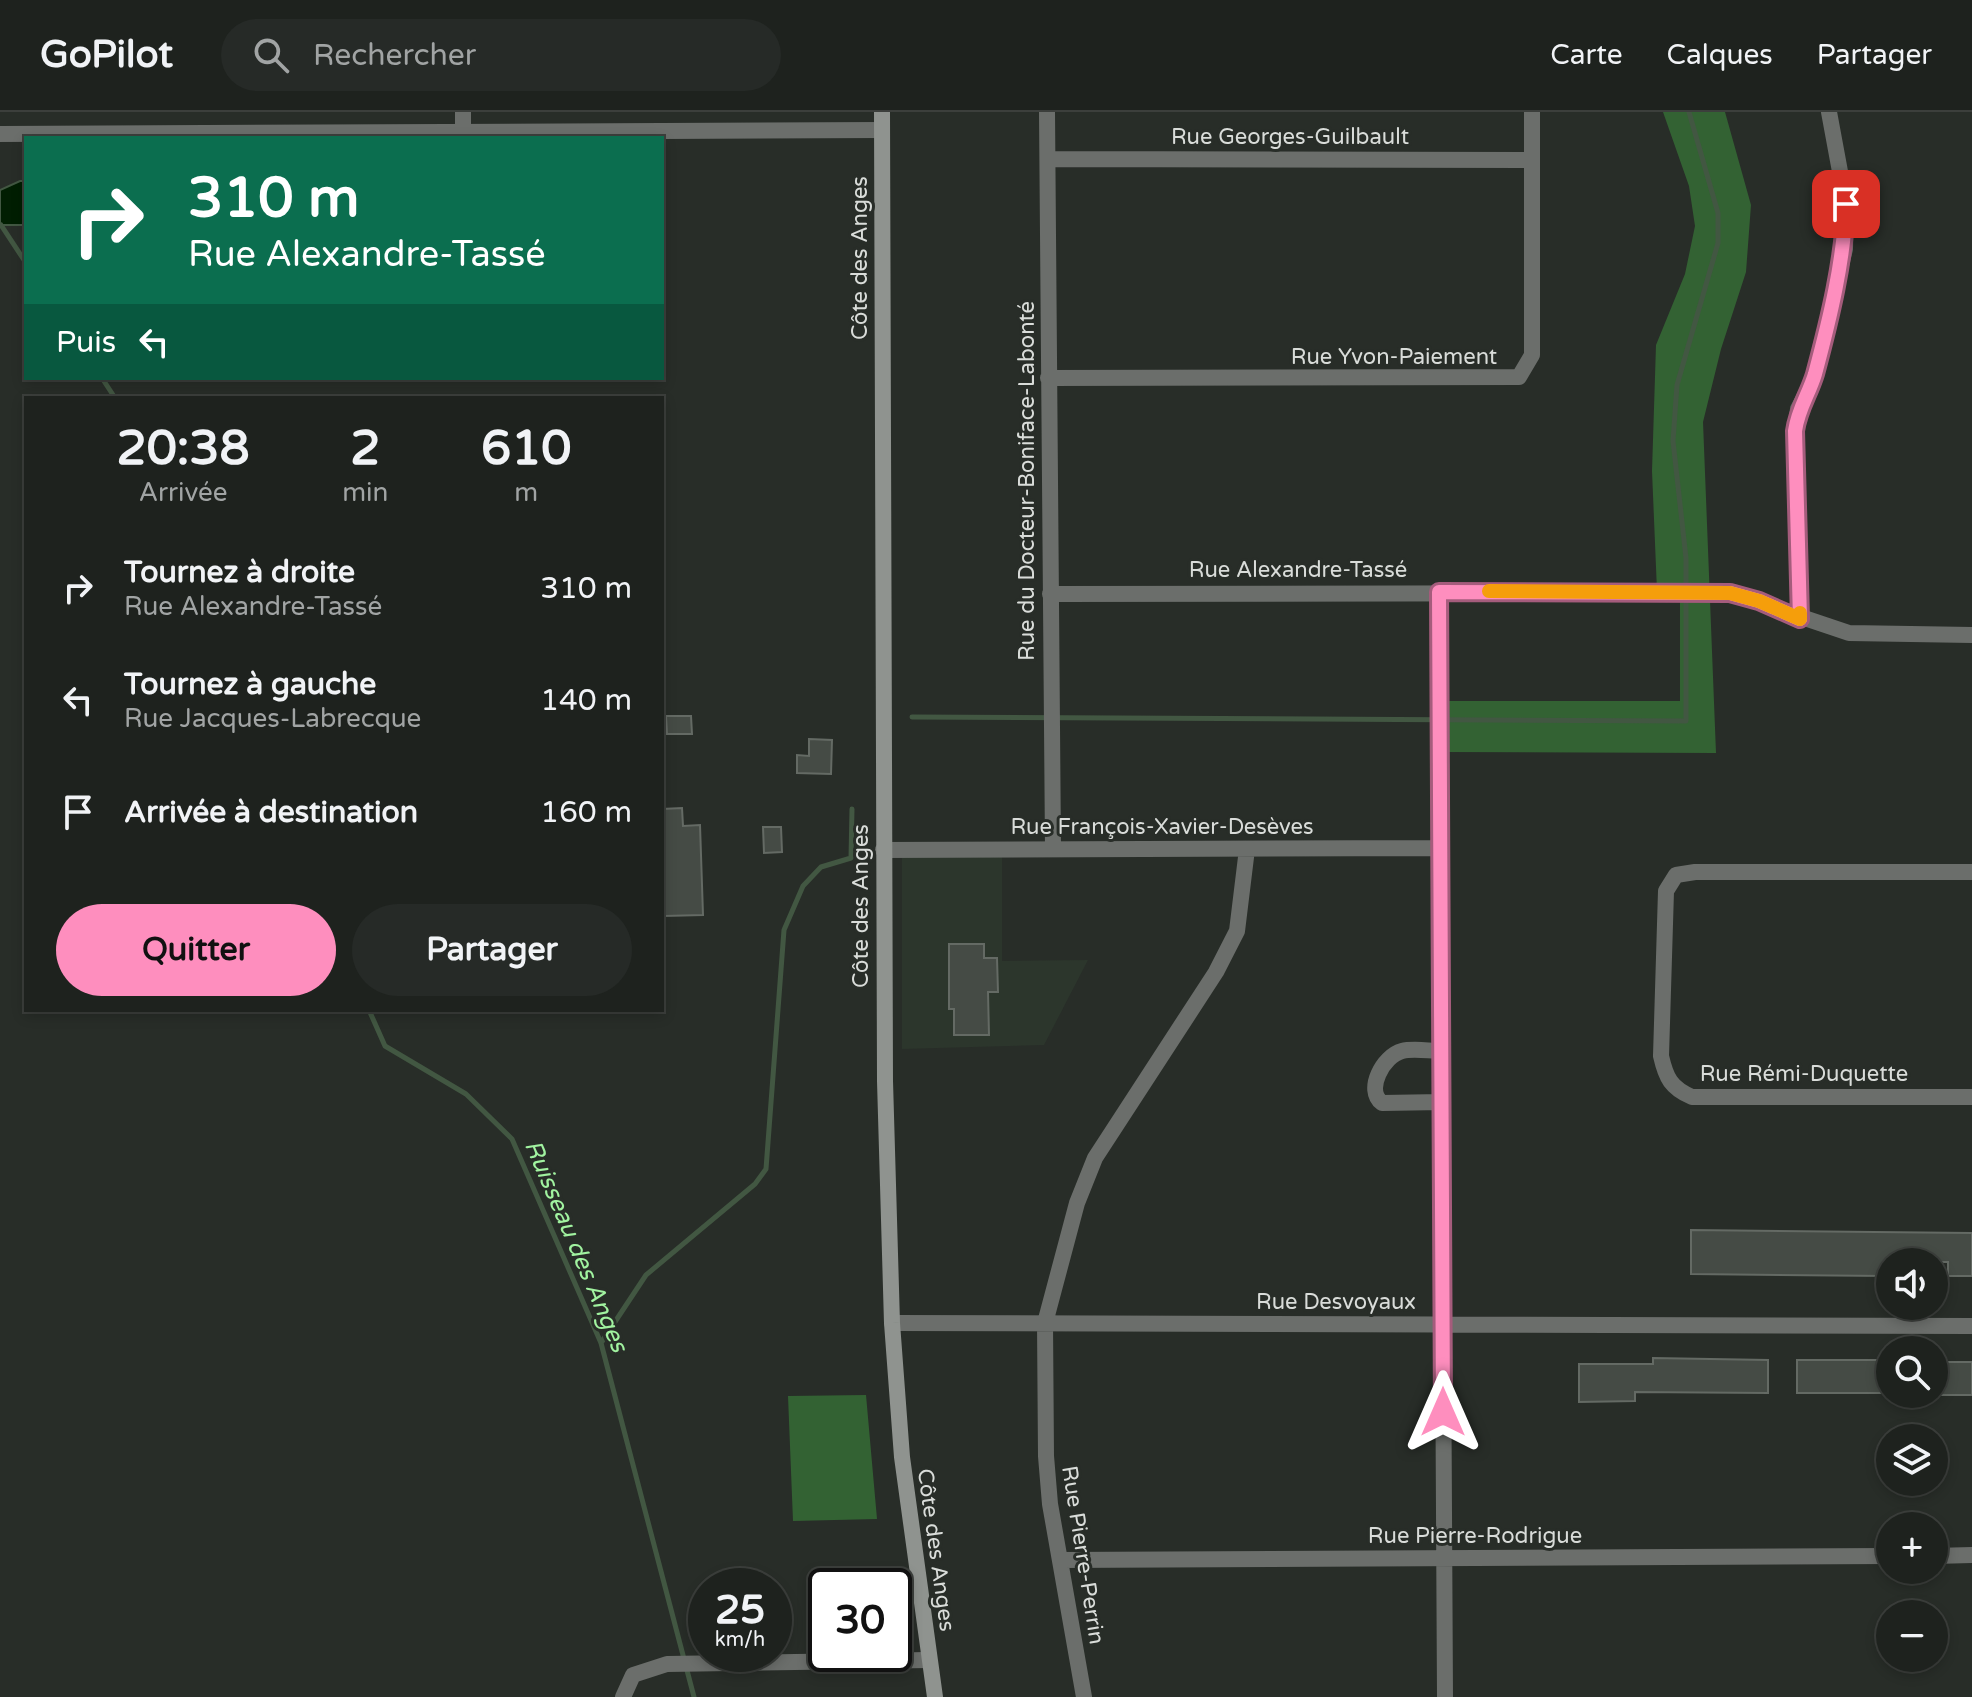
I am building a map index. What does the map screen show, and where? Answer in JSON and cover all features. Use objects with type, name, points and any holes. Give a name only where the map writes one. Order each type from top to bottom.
[{"type":"street","points":[[463,112],[463,132]]},
{"type":"street","name":"Côte des Anges","points":[[882,112],[883,850],[892,1323],[902,1457],[935,1697]]},
{"type":"street","name":"Rue du Docteur-Boniface-Labonté","points":[[1047,112],[1053,849]]},
{"type":"street","name":"Rue Yvon-Paiement","points":[[1048,378],[1519,377],[1532,355],[1532,112]]},
{"type":"street","points":[[1800,619],[1795,431],[1798,409],[1814,378],[1845,249],[1846,204],[1829,112]]},
{"type":"street","points":[[0,134],[882,130]]},
{"type":"street","name":"Rue Georges-Guilbault","points":[[1048,159],[1532,160]]},
{"type":"street","points":[[1439,592],[1445,1697]]},
{"type":"street","name":"Rue Alexandre-Tassé","points":[[1050,594],[1730,593],[1849,633],[1972,635]]},
{"type":"street","name":"Rue François-Xavier-Desèves","points":[[883,850],[1440,848]]},
{"type":"street","name":"Rue Pierre-Perrin","points":[[1084,1697],[1046,1456],[1045,1323],[1077,1203],[1095,1158],[1216,972],[1237,931],[1247,849]]},
{"type":"street","name":"Rue Rémi-Duquette","points":[[1972,872],[1695,872],[1676,875],[1666,891],[1661,1056],[1666,1079],[1678,1091],[1692,1097],[1972,1097]]},
{"type":"street","points":[[1441,1051],[1401,1051],[1391,1058],[1374,1085],[1374,1094],[1382,1103],[1442,1102]]},
{"type":"street","name":"Rue Desvoyaux","points":[[892,1323],[1972,1326]]},
{"type":"street","points":[[1948,1556],[1972,1555]]},
{"type":"street","name":"Rue Pierre-Rodrigue","points":[[1060,1560],[1876,1556]]},
{"type":"street","points":[[623,1697],[633,1675],[667,1664],[929,1660]]},
{"type":"shaded area","points":[[24,181],[24,225],[0,225],[0,190]]},
{"type":"shaded area","points":[[1002,850],[1002,961],[1088,960],[1044,1045],[902,1049],[902,854]]},
{"type":"green space","points":[[1663,112],[1725,112],[1751,205],[1746,272],[1721,349],[1703,422],[1716,753],[1440,752],[1440,701],[1680,701],[1680,591],[1657,591],[1652,471],[1656,345],[1685,274],[1695,226],[1689,186]]},
{"type":"green space","points":[[866,1395],[877,1519],[793,1521],[788,1396]]},
{"type":"building","points":[[666,716],[691,716],[692,734],[667,734]]},
{"type":"building","points":[[809,739],[832,740],[831,774],[797,773],[797,755],[809,756]]},
{"type":"building","points":[[682,808],[683,826],[700,825],[703,915],[664,916],[664,809]]},
{"type":"building","points":[[763,827],[781,827],[782,852],[764,853]]},
{"type":"building","points":[[949,944],[984,944],[984,958],[997,958],[998,992],[988,992],[989,1035],[954,1035],[954,1009],[949,1009]]},
{"type":"building","points":[[1691,1230],[1972,1233],[1972,1276],[1948,1276],[1948,1248],[1876,1248],[1876,1276],[1691,1274]]},
{"type":"building","points":[[1653,1358],[1768,1360],[1768,1393],[1635,1392],[1635,1401],[1579,1402],[1579,1364],[1653,1364]]},
{"type":"building","points":[[1797,1360],[1876,1360],[1876,1393],[1797,1393]]},
{"type":"building","points":[[1948,1362],[1972,1362],[1972,1395],[1948,1395]]},
{"type":"waterway","points":[[912,717],[1686,721],[1686,558],[1673,441],[1677,385],[1718,243],[1718,213],[1689,112]]},
{"type":"waterway","name":"Ruisseau des Anges","points":[[1,225],[24,260]]},
{"type":"waterway","name":"Ruisseau des Anges","points":[[103,380],[114,396]]},
{"type":"waterway","points":[[601,1343],[646,1275],[755,1184],[766,1169],[784,930],[803,886],[821,867],[851,858],[852,809]]},
{"type":"waterway","name":"Ruisseau des Anges","points":[[370,1012],[385,1046],[466,1094],[512,1139],[601,1343],[694,1697]]},
{"type":"slow traffic","points":[[1489,591],[1730,593],[1759,601],[1800,619],[1800,613]]},
{"type":"route","points":[[1443,1412],[1439,592],[1730,593],[1759,601],[1800,619],[1795,431],[1798,409],[1814,378],[1845,249],[1846,204]]}]
